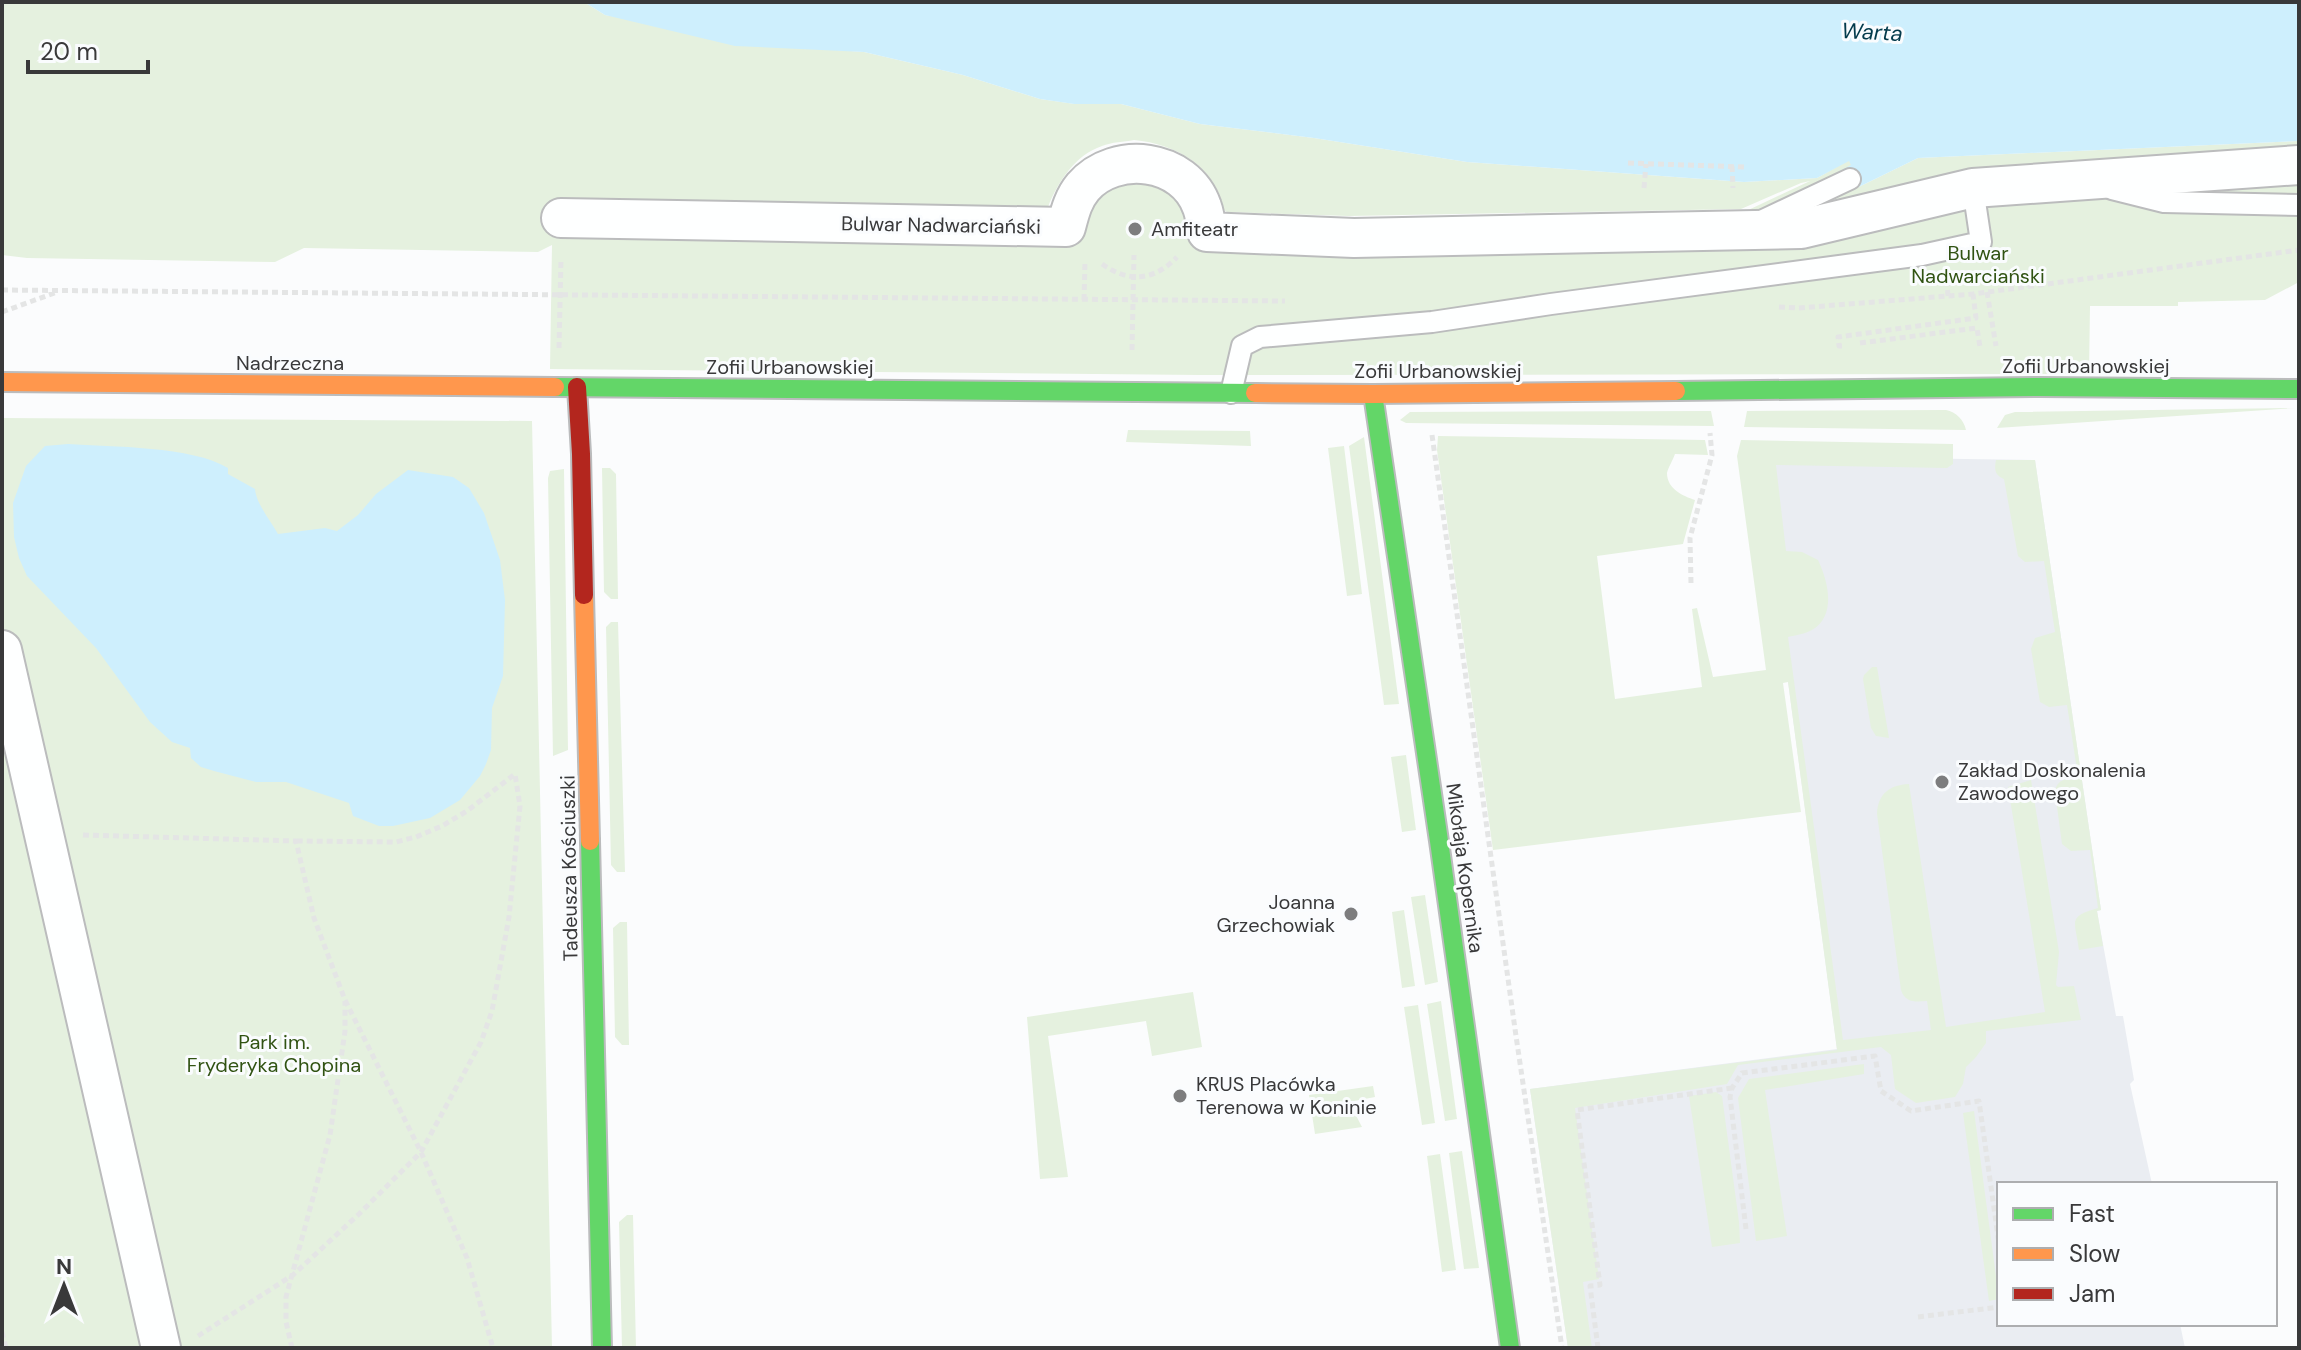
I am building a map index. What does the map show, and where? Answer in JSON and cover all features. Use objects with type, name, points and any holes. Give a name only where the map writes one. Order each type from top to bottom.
[{"type":"street","name":"Bulwar Nadwarciański","points":[[561,218],[1066,227],[1072,203],[1085,185],[1114,166],[1142,162],[1173,172],[1191,188],[1202,206],[1207,232],[1354,238],[1801,229],[1973,188],[2299,165]]},
{"type":"street","name":"Nadrzeczna","points":[[2,382],[577,387]]},
{"type":"street","name":"Zofii Urbanowskiej","points":[[577,387],[1373,394],[2040,387],[2299,389]]},
{"type":"street","name":"Tadeusza Kościuszki","points":[[577,387],[602,1348]]},
{"type":"street","name":"Mikołaja Kopernika","points":[[1373,394],[1510,1348]]},
{"type":"street","points":[[2,650],[43,834],[176,1344]]},
{"type":"lane","points":[[1739,230],[1850,179]]},
{"type":"lane","points":[[2077,180],[2164,202],[2299,205]]},
{"type":"lane","points":[[1231,393],[1242,346],[1260,337],[1432,322],[1922,255],[1981,242],[1973,188]]},
{"type":"path","points":[[1628,163],[1744,167]]},
{"type":"path","points":[[1644,188],[1646,164]]},
{"type":"path","points":[[1732,166],[1733,188]]},
{"type":"path","points":[[1102,264],[1118,275],[1148,275],[1174,260],[1182,250]]},
{"type":"path","points":[[1132,344],[1134,255]]},
{"type":"path","points":[[559,338],[561,264]]},
{"type":"path","points":[[1986,278],[2027,273],[2029,287]]},
{"type":"path","points":[[1948,296],[1947,284],[1956,282]]},
{"type":"path","points":[[2,290],[560,295]]},
{"type":"path","points":[[2,312],[60,291]]},
{"type":"path","points":[[1987,292],[1997,347]]},
{"type":"path","points":[[1973,294],[1976,318],[1838,337],[1839,346],[1977,328],[1980,349]]},
{"type":"path","points":[[1432,430],[1562,1348]]},
{"type":"path","points":[[1691,583],[1690,538],[1712,455],[1710,433]]},
{"type":"path","points":[[43,834],[396,842],[416,837],[455,819],[515,774],[520,806],[513,885],[492,1011],[481,1042],[421,1152],[293,1275],[176,1344]]},
{"type":"path","points":[[296,841],[314,918],[345,1000],[421,1152],[467,1258],[493,1348]]},
{"type":"path","points":[[292,1348],[286,1322],[286,1297],[330,1135],[345,1031],[345,1000]]},
{"type":"path","points":[[1746,1229],[1730,1097],[1742,1073],[1875,1056],[1881,1091],[1911,1111],[1979,1101],[1997,1230]]},
{"type":"path","points":[[1598,1348],[1590,1286],[1600,1285],[1577,1110],[1732,1088]]},
{"type":"path","points":[[1918,1317],[1997,1307]]},
{"type":"path","points":[[2,1332],[6,1348]]},
{"type":"shaded area","points":[[1758,456],[2035,460],[2101,910],[2097,911],[2116,1016],[2123,1016],[2134,1080],[2130,1084],[2152,1182],[1997,1182],[1997,1326],[2180,1326],[2185,1348],[1568,1348],[1530,1089],[1837,1049]]},
{"type":"green space","points":[[2,2],[584,2],[605,15],[822,49],[864,52],[963,75],[1040,99],[1075,104],[1121,104],[1200,124],[1467,162],[1744,182],[1817,178],[1849,160],[1852,165],[1830,201],[1918,158],[2299,141],[2299,282],[2265,300],[2178,302],[2178,306],[2090,306],[2089,374],[1200,375],[550,369],[552,245],[538,252],[304,248],[275,262],[2,255]],"holes":[[[1134,140],[1179,152],[1203,170],[1227,212],[1349,216],[1741,209],[1810,181],[1742,213],[1355,224],[1219,220],[1102,154],[1054,215],[554,201],[1048,207],[1069,170],[1092,150]]]},
{"type":"green space","points":[[2295,408],[1997,428],[2005,415],[2015,412]]},
{"type":"green space","points":[[1946,410],[1959,417],[1966,430],[1744,427],[1747,411]]},
{"type":"green space","points":[[1711,411],[1714,426],[1406,423],[1400,420],[1410,412]]},
{"type":"green space","name":"Park im. Fryderyka Chopina","points":[[2,418],[532,421],[552,1348],[2,1348]]},
{"type":"green space","points":[[1128,430],[1250,431],[1251,446],[1126,442]]},
{"type":"green space","points":[[1438,436],[1705,440],[1708,455],[1675,454],[1667,473],[1673,488],[1695,500],[1683,544],[1597,556],[1615,699],[1702,687],[1692,609],[1697,608],[1713,677],[1766,670],[1737,456],[1741,440],[1953,444],[1953,464],[1947,468],[1776,465],[1786,551],[1802,552],[1818,560],[1827,587],[1828,607],[1820,624],[1788,637],[1843,1040],[1931,1030],[1927,1001],[1908,999],[1901,990],[1877,814],[1886,792],[1909,784],[1946,1027],[2045,1012],[2008,787],[2031,780],[2059,952],[2056,985],[2074,986],[2081,1020],[1986,1031],[1986,1043],[1966,1067],[1963,1084],[1955,1097],[1916,1103],[1895,1089],[1891,1055],[1881,1047],[1738,1065],[1727,1084],[1575,1108],[1599,1279],[1583,1282],[1592,1348],[1568,1348],[1530,1089],[1837,1050],[1788,682],[1783,683],[1801,812],[1493,850],[1437,450]]},
{"type":"green space","points":[[1364,437],[1399,704],[1384,705],[1349,446]]},
{"type":"green space","points":[[1344,446],[1362,594],[1347,596],[1328,448]]},
{"type":"green space","points":[[1996,460],[2035,460],[2101,910],[2097,911],[2103,946],[2079,950],[2075,921],[2081,914],[2098,908],[2090,850],[2071,851],[2062,844],[2056,787],[2078,776],[2067,705],[2049,707],[2040,702],[2031,649],[2035,638],[2055,632],[2044,561],[2025,562],[2018,556],[2004,479],[1996,472]]},
{"type":"green space","points":[[602,468],[610,468],[616,474],[618,599],[611,599],[604,592]]},
{"type":"green space","points":[[564,469],[568,750],[553,756],[548,478],[550,471]]},
{"type":"green space","points":[[611,622],[618,622],[625,872],[617,872],[611,865],[606,627]]},
{"type":"green space","points":[[1872,667],[1877,667],[1889,738],[1876,736],[1871,728],[1863,679]]},
{"type":"green space","points":[[1406,755],[1416,830],[1402,832],[1391,757]]},
{"type":"green space","points":[[1425,895],[1438,982],[1425,985],[1411,897]]},
{"type":"green space","points":[[1404,910],[1415,986],[1402,988],[1392,912]]},
{"type":"green space","points":[[620,922],[627,922],[629,1045],[622,1045],[615,1037],[613,928]]},
{"type":"green space","points":[[1193,992],[1202,1047],[1152,1056],[1146,1021],[1048,1036],[1068,1177],[1040,1179],[1027,1017]]},
{"type":"green space","points":[[1441,1001],[1457,1119],[1445,1121],[1427,1004]]},
{"type":"green space","points":[[1418,1005],[1435,1123],[1422,1125],[1404,1007]]},
{"type":"green space","points":[[1864,1064],[1864,1074],[1765,1090],[1787,1236],[1756,1241],[1738,1098],[1749,1079]]},
{"type":"green space","points":[[1373,1086],[1375,1097],[1349,1102],[1362,1127],[1315,1134],[1309,1095]]},
{"type":"green space","points":[[1716,1092],[1722,1096],[1740,1243],[1712,1247],[1689,1096]]},
{"type":"green space","points":[[1974,1111],[1997,1284],[1997,1299],[1989,1301],[1963,1113]]},
{"type":"green space","points":[[1462,1151],[1479,1268],[1464,1269],[1449,1153]]},
{"type":"green space","points":[[1440,1154],[1456,1270],[1442,1272],[1427,1156]]},
{"type":"green space","points":[[627,1215],[633,1215],[636,1348],[622,1348],[619,1222]]},
{"type":"water","name":"Warta","points":[[584,2],[2299,2],[2299,141],[1918,158],[1830,201],[1819,182],[1851,165],[1849,161],[1817,178],[1744,182],[1467,162],[1200,124],[1121,104],[1074,104],[1040,99],[963,75],[864,52],[735,46],[605,15]]},
{"type":"water","points":[[68,444],[151,449],[213,461],[228,468],[228,474],[255,489],[278,534],[325,528],[337,531],[358,515],[376,494],[408,470],[453,477],[469,488],[484,513],[500,560],[505,600],[503,676],[492,708],[491,750],[480,776],[460,800],[430,818],[379,826],[353,816],[349,803],[286,782],[256,782],[201,767],[191,758],[190,748],[172,742],[150,722],[96,648],[27,576],[19,558],[14,537],[13,503],[26,466],[45,446]]},
{"type":"traffic: fast","points":[[555,387],[1255,393]]},
{"type":"traffic: fast","points":[[1676,391],[2040,387],[2299,389]]},
{"type":"traffic: fast","points":[[1373,394],[1510,1348]]},
{"type":"traffic: fast","points":[[590,841],[602,1348]]},
{"type":"traffic: slow","points":[[2,382],[555,387]]},
{"type":"traffic: slow","points":[[1255,393],[1676,391]]},
{"type":"traffic: slow","points":[[584,595],[590,841]]},
{"type":"traffic: jam","points":[[577,387],[584,595]]},
{"type":"place","name":"Amfiteatr","points":[[1135,229]]},
{"type":"place","name":"Zakład Doskonalenia Zawodowego","points":[[1942,782]]},
{"type":"place","name":"Joanna Grzechowiak","points":[[1351,914]]},
{"type":"place","name":"KRUS Placówka Terenowa w Koninie","points":[[1180,1096]]}]
